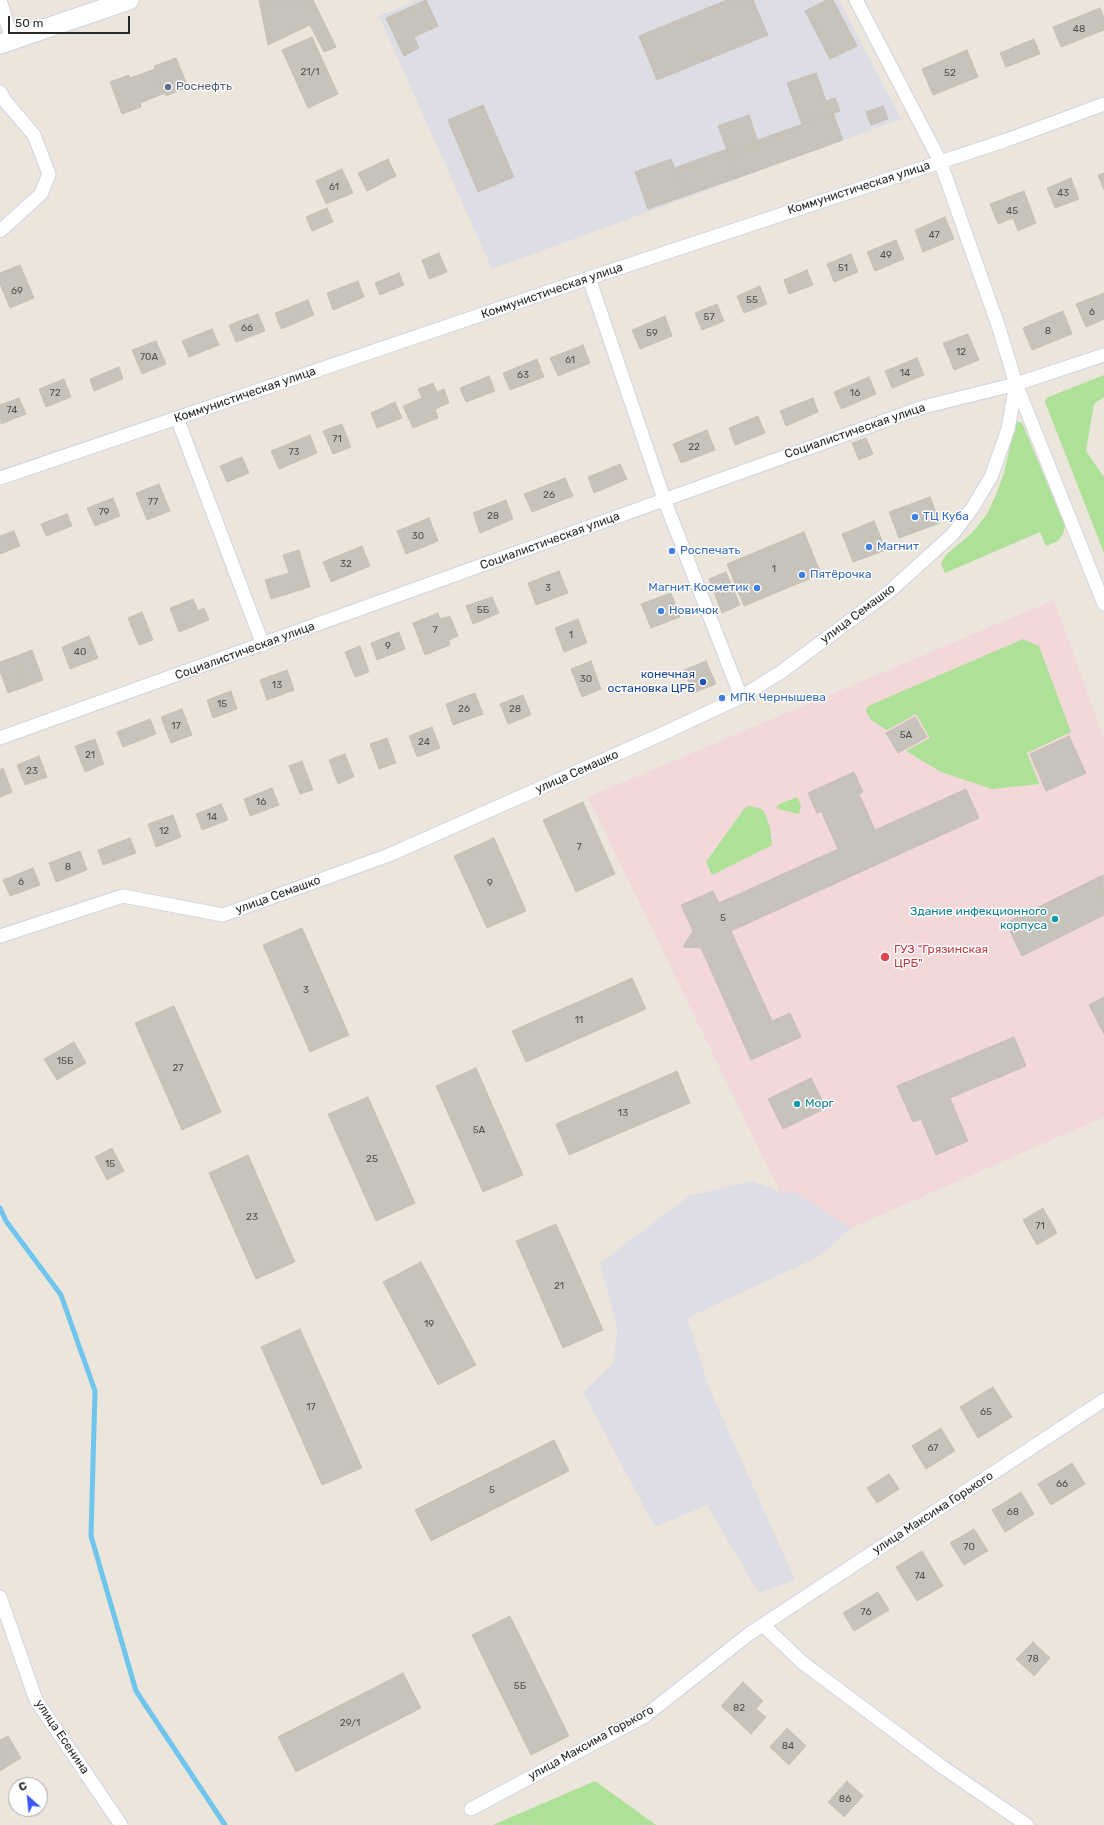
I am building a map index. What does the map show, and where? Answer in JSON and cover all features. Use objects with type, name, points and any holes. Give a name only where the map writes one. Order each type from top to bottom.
[{"type":"main road","points":[[6,42],[129,0]]},
{"type":"street","points":[[0,0],[6,42]]},
{"type":"street","points":[[856,0],[940,161],[999,328],[1016,384],[1104,604]]},
{"type":"street","points":[[0,92],[34,135],[49,174],[41,194],[0,231]]},
{"type":"street","name":"Коммунистическая улица","points":[[0,478],[589,278],[1004,141],[1104,104]]},
{"type":"street","points":[[589,278],[664,500],[741,697]]},
{"type":"street","name":"Социалистическая улица","points":[[0,738],[263,645],[923,407],[1016,384],[1104,355]]},
{"type":"street","name":"улица Семашко","points":[[0,936],[123,896],[223,915],[389,855],[662,734],[741,697],[781,672],[890,590],[953,534],[974,507],[991,478],[1008,429],[1016,384]]},
{"type":"street","points":[[177,418],[263,645]]},
{"type":"street","name":"улица Максима Горького","points":[[471,1809],[645,1716],[749,1634],[1104,1400]]},
{"type":"street","name":"улица Есенина","points":[[0,1597],[36,1700],[121,1825]]},
{"type":"street","points":[[763,1625],[804,1663],[941,1766],[1027,1825]]},
{"type":"shaded area","points":[[417,0],[839,0],[901,119],[492,269],[379,16]]},
{"type":"shaded area","name":"ГУЗ \"Грязинская ЦРБ\"","points":[[1054,600],[1104,739],[1104,1117],[851,1228],[796,1192],[780,1192],[588,797]]},
{"type":"shaded area","points":[[752,1181],[780,1192],[796,1192],[851,1228],[820,1256],[687,1318],[710,1390],[795,1580],[759,1593],[707,1505],[655,1527],[583,1392],[613,1364],[618,1330],[600,1263],[689,1196]]},
{"type":"green space","points":[[1104,375],[1104,397],[1094,404],[1086,451],[1104,477],[1104,553],[1045,402],[1046,398]]},
{"type":"green space","points":[[1016,423],[1022,423],[1065,526],[1063,534],[1058,541],[1046,546],[1040,532],[945,573],[941,564],[944,558],[972,533],[987,514],[1004,473],[1013,433]]},
{"type":"green space","points":[[1023,639],[1039,646],[1071,732],[1027,753],[1039,784],[992,789],[941,772],[906,751],[930,738],[916,714],[887,730],[871,720],[866,711],[868,706]]},
{"type":"green space","points":[[797,797],[801,805],[799,814],[778,809],[776,807],[780,804]]},
{"type":"green space","points":[[749,806],[760,808],[764,811],[770,828],[772,845],[712,875],[706,862],[744,809]]},
{"type":"green space","points":[[595,1781],[656,1825],[493,1825]]},
{"type":"building","points":[[259,0],[313,0],[336,47],[324,52],[310,25],[268,45]]},
{"type":"building","points":[[426,0],[438,26],[414,37],[419,48],[404,56],[386,18]]},
{"type":"building","points":[[727,0],[753,0],[768,35],[657,80],[639,36]]},
{"type":"building","points":[[827,0],[833,0],[857,46],[830,59],[805,11]]},
{"type":"building","points":[[1100,8],[1104,18],[1104,30],[1061,47],[1053,27]]},
{"type":"building","points":[[312,37],[338,94],[308,108],[282,50]]},
{"type":"building","points":[[1034,39],[1040,54],[1006,67],[1000,53]]},
{"type":"building","points":[[967,50],[978,77],[933,95],[922,69]]},
{"type":"building","points":[[176,58],[188,87],[166,96],[154,66]]},
{"type":"building","points":[[155,69],[165,93],[140,103],[141,107],[122,114],[110,82],[129,75],[130,78]]},
{"type":"building","points":[[816,73],[826,101],[835,98],[840,111],[802,124],[787,83]]},
{"type":"building","points":[[483,105],[514,177],[478,192],[448,120]]},
{"type":"building","points":[[883,106],[888,119],[871,125],[866,112]]},
{"type":"building","points":[[833,113],[843,140],[737,178],[729,156],[759,145],[758,140]]},
{"type":"building","points":[[749,115],[759,145],[729,156],[718,126]]},
{"type":"building","points":[[727,149],[737,178],[685,196],[675,168]]},
{"type":"building","points":[[388,159],[396,176],[367,191],[358,173]]},
{"type":"building","points":[[671,159],[685,196],[648,209],[635,172]]},
{"type":"building","points":[[342,169],[353,193],[326,204],[316,181]]},
{"type":"building","points":[[1104,173],[1104,190],[1098,175]]},
{"type":"building","points":[[1071,178],[1079,199],[1055,208],[1047,188]]},
{"type":"building","points":[[1024,191],[1036,223],[1018,231],[1013,218],[998,224],[990,204]]},
{"type":"building","points":[[327,208],[333,222],[312,231],[306,217]]},
{"type":"building","points":[[945,217],[954,239],[923,252],[915,230]]},
{"type":"building","points":[[896,240],[904,259],[875,271],[867,252]]},
{"type":"building","points":[[439,253],[447,272],[429,279],[422,260]]},
{"type":"building","points":[[851,254],[858,272],[834,282],[827,264]]},
{"type":"building","points":[[20,265],[34,298],[10,308],[0,284],[0,273]]},
{"type":"building","points":[[807,270],[813,285],[789,294],[784,280]]},
{"type":"building","points":[[399,273],[404,285],[380,295],[375,283]]},
{"type":"building","points":[[358,281],[364,297],[333,310],[327,293]]},
{"type":"building","points":[[760,286],[767,304],[744,313],[737,296]]},
{"type":"building","points":[[1104,293],[1104,319],[1086,327],[1076,304]]},
{"type":"building","points":[[308,300],[314,315],[281,329],[275,313]]},
{"type":"building","points":[[717,304],[724,321],[702,330],[695,313]]},
{"type":"building","points":[[1063,311],[1072,334],[1032,350],[1023,328]]},
{"type":"building","points":[[258,314],[265,331],[236,342],[229,325]]},
{"type":"building","points":[[665,316],[672,336],[640,349],[632,330]]},
{"type":"building","points":[[212,329],[219,345],[189,357],[182,341]]},
{"type":"building","points":[[968,334],[979,360],[954,370],[943,343]]},
{"type":"building","points":[[156,341],[166,364],[142,374],[132,350]]},
{"type":"building","points":[[583,345],[590,363],[558,376],[550,358]]},
{"type":"building","points":[[917,358],[924,375],[892,388],[885,371]]},
{"type":"building","points":[[537,359],[544,377],[510,390],[503,373]]},
{"type":"building","points":[[119,367],[123,379],[94,391],[90,379]]},
{"type":"building","points":[[489,376],[495,391],[466,402],[460,388]]},
{"type":"building","points":[[869,377],[876,394],[841,409],[834,392]]},
{"type":"building","points":[[64,379],[71,397],[46,407],[39,389]]},
{"type":"building","points":[[433,383],[437,392],[444,389],[449,403],[435,409],[438,418],[413,428],[403,406],[422,398],[418,389]]},
{"type":"building","points":[[19,398],[26,414],[1,424],[0,405]]},
{"type":"building","points":[[813,398],[818,412],[786,426],[780,411]]},
{"type":"building","points":[[395,402],[402,418],[377,428],[371,413]]},
{"type":"building","points":[[758,416],[765,433],[735,445],[729,428]]},
{"type":"building","points":[[342,424],[351,447],[333,454],[323,431]]},
{"type":"building","points":[[707,430],[715,450],[681,463],[673,444]]},
{"type":"building","points":[[310,435],[317,453],[279,469],[271,451]]},
{"type":"building","points":[[866,438],[873,454],[859,460],[852,443]]},
{"type":"building","points":[[242,457],[249,473],[227,482],[220,466]]},
{"type":"building","points":[[620,464],[627,479],[594,493],[588,477]]},
{"type":"building","points":[[565,478],[573,496],[532,512],[524,494]]},
{"type":"building","points":[[159,484],[170,511],[147,520],[136,493]]},
{"type":"building","name":"ТЦ Куба","points":[[930,497],[940,523],[899,538],[889,512]]},
{"type":"building","points":[[113,498],[120,516],[95,526],[87,508]]},
{"type":"building","points":[[506,500],[513,519],[480,533],[473,513]]},
{"type":"building","points":[[67,514],[72,526],[46,536],[41,524]]},
{"type":"building","points":[[429,518],[438,541],[406,554],[397,531]]},
{"type":"building","points":[[874,521],[886,550],[853,562],[842,534]]},
{"type":"building","points":[[14,531],[20,546],[0,554],[0,536]]},
{"type":"building","points":[[804,532],[821,574],[744,606],[727,564]]},
{"type":"building","points":[[362,546],[370,566],[331,582],[323,562]]},
{"type":"building","points":[[299,550],[310,587],[271,599],[265,580],[289,573],[283,555]]},
{"type":"building","points":[[559,571],[568,593],[536,605],[528,583]]},
{"type":"building","points":[[726,572],[740,605],[722,613],[709,579]]},
{"type":"building","points":[[671,593],[680,617],[651,628],[641,604]]},
{"type":"building","points":[[492,597],[499,613],[473,624],[466,606]]},
{"type":"building","points":[[193,599],[198,611],[204,608],[209,620],[179,632],[170,608]]},
{"type":"building","points":[[142,612],[153,640],[139,645],[128,618]]},
{"type":"building","points":[[438,613],[440,619],[450,616],[458,636],[449,640],[450,645],[425,655],[413,623]]},
{"type":"building","points":[[578,619],[587,643],[564,652],[555,628]]},
{"type":"building","points":[[399,632],[405,649],[377,660],[371,643]]},
{"type":"building","points":[[89,636],[98,658],[70,669],[62,647]]},
{"type":"building","points":[[360,646],[369,672],[355,677],[345,652]]},
{"type":"building","points":[[32,650],[43,680],[25,687],[14,657]]},
{"type":"building","points":[[14,657],[25,687],[8,693],[0,671],[0,662]]},
{"type":"building","points":[[591,661],[601,689],[582,697],[571,669]]},
{"type":"building","points":[[706,661],[716,684],[693,693],[684,670]]},
{"type":"building","points":[[287,670],[294,690],[267,700],[260,680]]},
{"type":"building","points":[[231,691],[237,709],[213,718],[207,700]]},
{"type":"building","points":[[475,693],[483,714],[453,725],[446,704]]},
{"type":"building","points":[[523,695],[531,715],[508,724],[500,704]]},
{"type":"building","points":[[182,709],[192,735],[171,743],[161,717]]},
{"type":"building","points":[[915,717],[927,737],[898,753],[886,733]]},
{"type":"building","points":[[150,719],[156,734],[123,747],[117,732]]},
{"type":"building","points":[[432,727],[440,748],[417,757],[409,736]]},
{"type":"building","points":[[1069,736],[1086,773],[1046,791],[1030,754]]},
{"type":"building","points":[[387,738],[396,763],[379,769],[370,744]]},
{"type":"building","points":[[95,739],[104,764],[85,772],[75,746]]},
{"type":"building","points":[[345,754],[354,777],[338,784],[329,760]]},
{"type":"building","points":[[39,756],[47,777],[25,785],[17,765]]},
{"type":"building","points":[[302,761],[313,790],[300,794],[289,766]]},
{"type":"building","points":[[3,768],[12,792],[0,797],[0,770]]},
{"type":"building","points":[[854,772],[863,792],[859,794],[875,830],[966,789],[979,818],[731,931],[772,1021],[790,1013],[801,1037],[751,1060],[701,948],[683,947],[693,931],[681,905],[713,891],[719,903],[838,849],[821,811],[817,813],[808,793]]},
{"type":"building","points":[[272,788],[279,805],[250,816],[244,799]]},
{"type":"building","points":[[583,802],[615,874],[576,892],[543,820]]},
{"type":"building","points":[[221,804],[228,820],[202,830],[196,814]]},
{"type":"building","points":[[173,815],[181,837],[156,847],[148,824]]},
{"type":"building","points":[[130,838],[136,853],[103,865],[98,850]]},
{"type":"building","points":[[494,838],[526,911],[487,928],[454,856]]},
{"type":"building","points":[[80,851],[87,870],[56,882],[49,863]]},
{"type":"building","points":[[33,868],[40,885],[10,896],[3,880]]},
{"type":"building","name":"Здание инфекционного корпуса","points":[[1103,875],[1104,915],[1022,956],[1006,923]]},
{"type":"building","points":[[302,928],[349,1035],[310,1052],[263,945]]},
{"type":"building","points":[[632,978],[646,1009],[526,1062],[512,1031]]},
{"type":"building","points":[[1104,997],[1104,1034],[1089,1005]]},
{"type":"building","points":[[174,1006],[221,1112],[182,1130],[135,1023]]},
{"type":"building","points":[[1014,1037],[1026,1066],[950,1098],[968,1141],[936,1155],[921,1119],[913,1122],[897,1086]]},
{"type":"building","points":[[74,1042],[86,1063],[57,1080],[44,1059]]},
{"type":"building","points":[[476,1068],[523,1175],[483,1192],[436,1086]]},
{"type":"building","points":[[677,1071],[690,1103],[569,1155],[556,1124]]},
{"type":"building","name":"Морг","points":[[811,1078],[826,1108],[783,1129],[768,1099]]},
{"type":"building","points":[[368,1097],[415,1203],[376,1221],[328,1114]]},
{"type":"building","points":[[112,1148],[124,1171],[107,1180],[95,1157]]},
{"type":"building","points":[[248,1155],[295,1262],[256,1279],[209,1173]]},
{"type":"building","points":[[1043,1208],[1057,1233],[1037,1245],[1023,1220]]},
{"type":"building","points":[[556,1224],[603,1330],[563,1348],[516,1241]]},
{"type":"building","points":[[421,1262],[476,1365],[438,1385],[383,1282]]},
{"type":"building","points":[[300,1329],[362,1468],[322,1485],[261,1347]]},
{"type":"building","points":[[993,1387],[1012,1417],[978,1438],[960,1407]]},
{"type":"building","points":[[941,1428],[955,1451],[926,1469],[912,1446]]},
{"type":"building","points":[[554,1440],[569,1471],[431,1541],[415,1510]]},
{"type":"building","points":[[1072,1463],[1085,1484],[1051,1505],[1038,1484]]},
{"type":"building","points":[[889,1474],[899,1489],[877,1503],[867,1488]]},
{"type":"building","points":[[1021,1492],[1034,1514],[1005,1532],[992,1510]]},
{"type":"building","points":[[974,1529],[988,1551],[964,1565],[950,1543]]},
{"type":"building","points":[[922,1551],[943,1586],[917,1601],[896,1567]]},
{"type":"building","points":[[878,1592],[889,1610],[854,1631],[843,1613]]},
{"type":"building","points":[[510,1616],[569,1736],[531,1755],[472,1635]]},
{"type":"building","points":[[1033,1642],[1050,1658],[1034,1676],[1016,1659]]},
{"type":"building","points":[[403,1673],[421,1708],[296,1772],[278,1737]]},
{"type":"building","points":[[743,1682],[763,1701],[756,1709],[766,1717],[751,1734],[721,1706]]},
{"type":"building","points":[[787,1728],[806,1746],[789,1765],[770,1747]]},
{"type":"building","points":[[8,1736],[21,1758],[0,1771],[0,1740]]},
{"type":"building","points":[[847,1781],[863,1796],[844,1817],[828,1802]]},
{"type":"waterway","points":[[0,1208],[6,1221],[61,1295],[95,1391],[91,1536],[136,1691],[225,1825]]},
{"type":"place","name":"Роснефть","points":[[168,87]]},
{"type":"place","name":"ТЦ Куба","points":[[915,517]]},
{"type":"place","name":"Магнит","points":[[869,547]]},
{"type":"place","name":"Роспечать","points":[[672,551]]},
{"type":"place","name":"Пятёрочка","points":[[802,575]]},
{"type":"place","name":"Магнит Косметик","points":[[757,588]]},
{"type":"place","name":"Новичок","points":[[661,611]]},
{"type":"place","name":"конечная остановка ЦРБ","points":[[703,682]]},
{"type":"place","name":"МПК Чернышева","points":[[722,698]]},
{"type":"place","name":"Здание инфекционного корпуса","points":[[1055,919]]},
{"type":"place","name":"ГУЗ \"Грязинская ЦРБ\"","points":[[885,957]]},
{"type":"place","name":"Морг","points":[[797,1104]]}]
